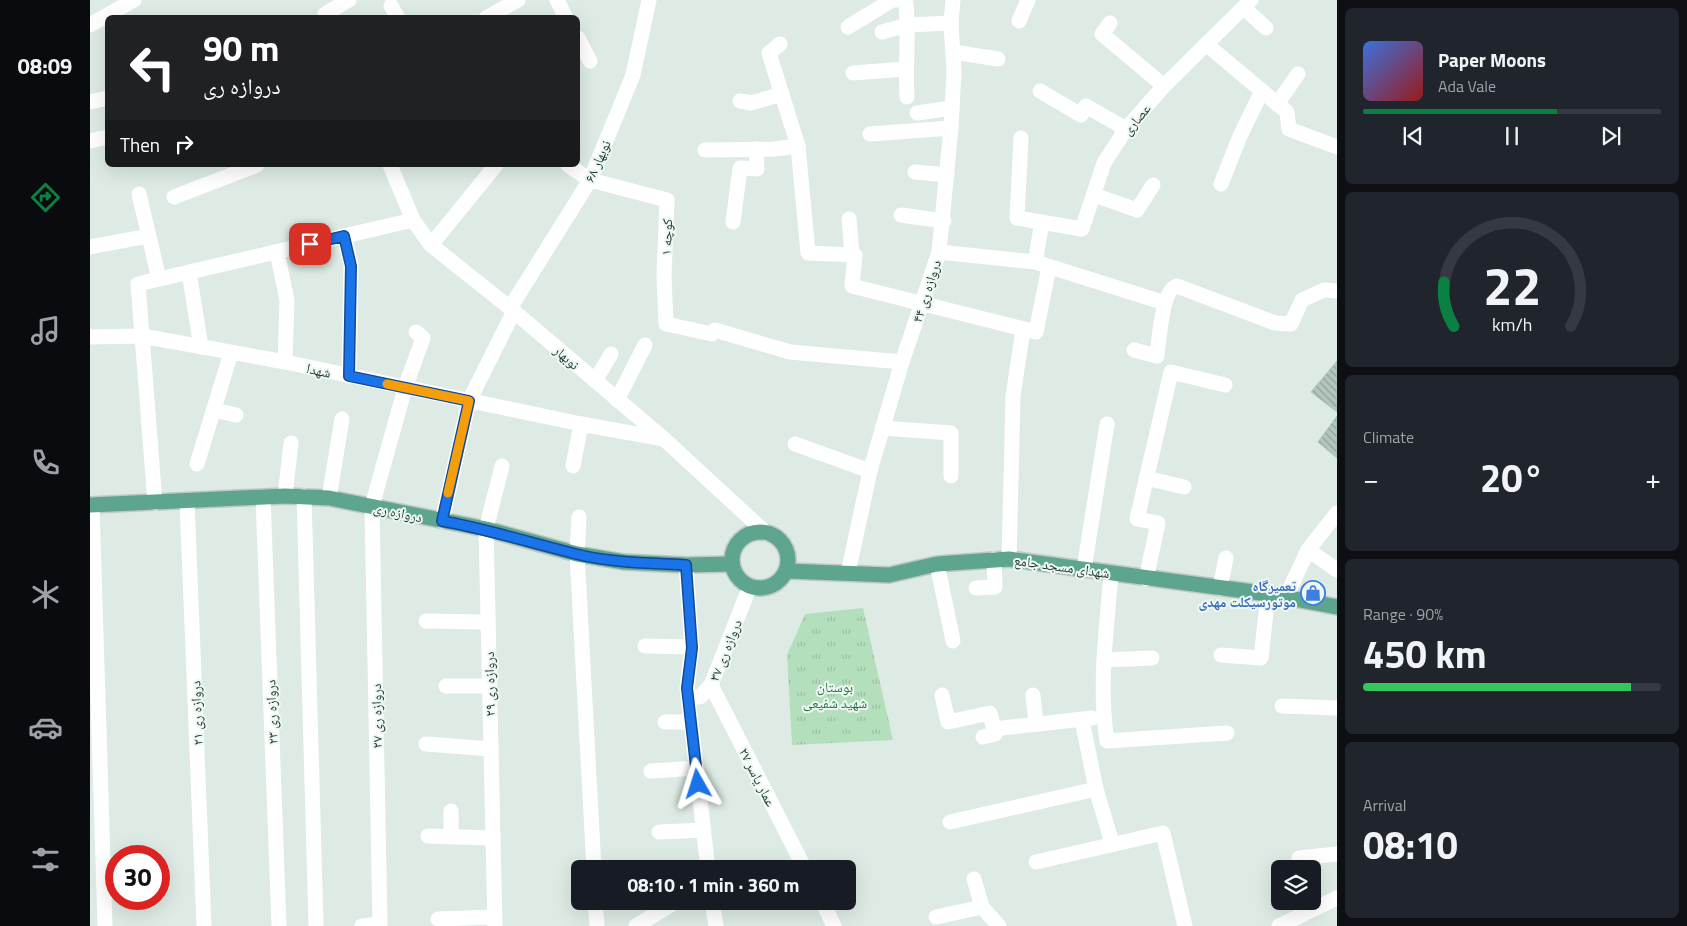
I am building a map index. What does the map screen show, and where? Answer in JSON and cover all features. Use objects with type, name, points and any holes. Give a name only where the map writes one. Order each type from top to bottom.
[{"type":"main road","name":"دروازه ری","points":[[91,505],[285,496],[329,498],[486,529],[577,554],[624,562],[686,565],[732,564]]},
{"type":"main road","points":[[753,533],[766,533],[777,538],[785,547],[789,559],[787,571],[781,580],[772,586],[760,588],[750,586],[741,581],[735,573],[732,564],[734,550],[741,539],[753,533]]},
{"type":"main road","name":"شهدای مسجد جامع","points":[[787,571],[889,575],[937,564],[1009,559],[1268,594],[1337,607]]},
{"type":"street","points":[[108,15],[134,0]]},
{"type":"street","points":[[323,11],[349,0]]},
{"type":"street","points":[[491,15],[518,0]]},
{"type":"street","points":[[556,0],[564,15]]},
{"type":"street","name":"نوبهار ۶۸","points":[[442,521],[453,463],[469,401],[512,310],[590,180],[633,75],[649,0]]},
{"type":"street","points":[[848,27],[892,0],[901,0],[906,4],[908,25],[905,70],[907,97]]},
{"type":"street","name":"دروازه ری ۴۴","points":[[848,573],[870,471],[882,428],[939,252],[944,221],[951,128],[953,52],[951,23],[953,0]]},
{"type":"street","points":[[1019,20],[1033,1]]},
{"type":"street","points":[[1247,4],[1266,28]]},
{"type":"street","name":"عصاری","points":[[1042,222],[1082,229],[1104,163],[1126,129],[1164,86],[1247,4]]},
{"type":"street","points":[[90,25],[105,16]]},
{"type":"street","points":[[882,32],[908,25],[951,23]]},
{"type":"street","points":[[1110,23],[1102,34],[1164,86]]},
{"type":"street","points":[[580,42],[590,61]]},
{"type":"street","points":[[780,44],[769,53],[798,146],[808,253],[852,255]]},
{"type":"street","points":[[1206,44],[1287,112],[1289,129],[1337,147]]},
{"type":"street","points":[[953,52],[998,59]]},
{"type":"street","points":[[852,74],[905,70]]},
{"type":"street","points":[[1277,104],[1298,74]]},
{"type":"street","points":[[1040,91],[1081,114],[1086,106],[1126,129]]},
{"type":"street","points":[[1221,184],[1240,136],[1262,91]]},
{"type":"street","points":[[740,101],[751,103],[782,94]]},
{"type":"street","points":[[90,102],[105,99]]},
{"type":"street","points":[[917,113],[952,108]]},
{"type":"street","points":[[870,134],[951,128]]},
{"type":"street","points":[[90,141],[105,138]]},
{"type":"street","points":[[1009,559],[1013,396],[1029,331],[1042,264],[1042,222],[1017,218],[1021,138]]},
{"type":"street","points":[[705,150],[798,146]]},
{"type":"street","points":[[733,222],[740,168],[757,169],[756,149]]},
{"type":"street","points":[[174,197],[252,167]]},
{"type":"street","name":"نوبهار","points":[[391,167],[413,220],[431,245],[512,310],[664,439],[766,533]]},
{"type":"street","points":[[431,245],[494,167]]},
{"type":"street","points":[[571,167],[590,180]]},
{"type":"street","points":[[914,172],[947,175]]},
{"type":"street","name":"کوچه ۱","points":[[590,180],[667,200],[664,276],[666,324],[712,334],[715,330],[790,352],[902,362]]},
{"type":"street","points":[[1094,196],[1137,210],[1153,184]]},
{"type":"street","points":[[139,194],[159,279]]},
{"type":"street","points":[[901,215],[944,221]]},
{"type":"street","points":[[849,219],[852,255],[855,255],[852,286],[1029,331]]},
{"type":"street","points":[[155,503],[138,284],[413,220]]},
{"type":"street","points":[[90,247],[149,236]]},
{"type":"street","points":[[344,236],[358,265],[349,376]]},
{"type":"street","points":[[277,252],[287,300],[285,362]]},
{"type":"street","points":[[939,252],[1042,264],[1165,303]]},
{"type":"street","points":[[189,272],[201,347]]},
{"type":"street","points":[[1134,350],[1157,356],[1165,303],[1170,290],[1178,286],[1275,323],[1291,324],[1302,300],[1324,290],[1337,290]]},
{"type":"street","name":"دروازه ری ۲۷","points":[[380,925],[372,506],[405,388],[423,338],[416,332]]},
{"type":"street","name":"شهدا","points":[[90,337],[142,336],[285,362],[580,424],[664,439]]},
{"type":"street","points":[[617,400],[645,345]]},
{"type":"street","points":[[197,464],[215,410],[231,352]]},
{"type":"street","points":[[595,381],[611,354]]},
{"type":"street","points":[[1146,578],[1158,523],[1137,519],[1171,372],[1225,385]]},
{"type":"street","points":[[215,410],[236,415]]},
{"type":"street","points":[[329,498],[342,419]]},
{"type":"street","points":[[572,466],[580,424]]},
{"type":"street","points":[[1084,569],[1107,424]]},
{"type":"street","points":[[882,428],[951,433],[951,476]]},
{"type":"street","points":[[285,496],[291,443]]},
{"type":"street","points":[[795,444],[870,471]]},
{"type":"street","name":"دروازه ری ۲۹","points":[[495,921],[486,529],[502,466]]},
{"type":"street","points":[[1146,478],[1184,487]]},
{"type":"street","points":[[304,496],[316,926]]},
{"type":"street","name":"دروازه ری ۲۳","points":[[263,497],[279,926]]},
{"type":"street","name":"دروازه ری ۲۱","points":[[187,501],[204,926]]},
{"type":"street","points":[[91,505],[105,926]]},
{"type":"street","points":[[1286,597],[1308,550],[1337,513]]},
{"type":"street","points":[[579,517],[577,554],[594,860]]},
{"type":"street","points":[[1308,550],[1337,570]]},
{"type":"street","points":[[1220,588],[1226,558]]},
{"type":"street","points":[[976,588],[995,587],[994,559]]},
{"type":"street","points":[[937,564],[954,642]]},
{"type":"street","points":[[686,565],[692,648],[688,694],[707,860]]},
{"type":"street","points":[[1111,573],[1104,660],[1104,716],[1108,741],[1227,733]]},
{"type":"street","name":"دروازه ری ۳۷","points":[[688,694],[692,697],[700,697],[711,685],[750,586]]},
{"type":"street","points":[[1221,655],[1261,658],[1268,594]]},
{"type":"street","points":[[426,621],[488,622]]},
{"type":"street","points":[[645,646],[692,648]]},
{"type":"street","points":[[1104,660],[1152,658]]},
{"type":"street","name":"عمار یاسر ۲۷","points":[[711,685],[800,860]]},
{"type":"street","points":[[446,686],[489,686]]},
{"type":"street","points":[[942,695],[948,722],[990,713],[988,733],[1036,724],[1104,716]]},
{"type":"street","points":[[1033,695],[1036,724]]},
{"type":"street","points":[[1282,706],[1337,708]]},
{"type":"street","points":[[1082,720],[1096,788],[1112,843]]},
{"type":"street","points":[[666,722],[691,722]]},
{"type":"street","points":[[426,744],[491,748]]},
{"type":"street","points":[[651,771],[696,768]]},
{"type":"street","points":[[950,822],[1096,788]]},
{"type":"street","points":[[451,837],[452,811]]},
{"type":"street","points":[[659,832],[704,830]]},
{"type":"street","points":[[1036,862],[1112,843],[1163,833],[1184,926]]},
{"type":"street","points":[[428,836],[493,838]]},
{"type":"street","points":[[1299,858],[1337,854]]},
{"type":"street","points":[[974,879],[982,907],[999,926]]},
{"type":"street","points":[[1279,926],[1299,922],[1337,898]]},
{"type":"street","points":[[936,917],[982,907]]},
{"type":"street","points":[[595,910],[596,926]]},
{"type":"street","points":[[636,926],[662,910]]},
{"type":"street","points":[[713,910],[716,926]]},
{"type":"street","points":[[826,910],[834,926]]},
{"type":"street","points":[[438,919],[495,921]]},
{"type":"street","points":[[362,926],[380,925]]},
{"type":"green space","name":"بوستان شهید شفیعی","points":[[863,608],[893,740],[792,745],[787,655],[805,614]]},
{"type":"building","points":[[1337,361],[1337,412],[1311,392]]},
{"type":"building","points":[[1337,416],[1337,458],[1318,442]]},
{"type":"slow traffic","points":[[387,384],[469,401],[453,463],[448,493]]},
{"type":"place","name":"تعمیرگاه موتورسیکلت مهدی","points":[[1313,593]]},
{"type":"route","points":[[310,244],[344,236],[351,266],[349,376],[469,401],[453,463],[442,521],[486,529],[577,554],[624,562],[686,565],[692,648],[687,688],[698,784]]}]
